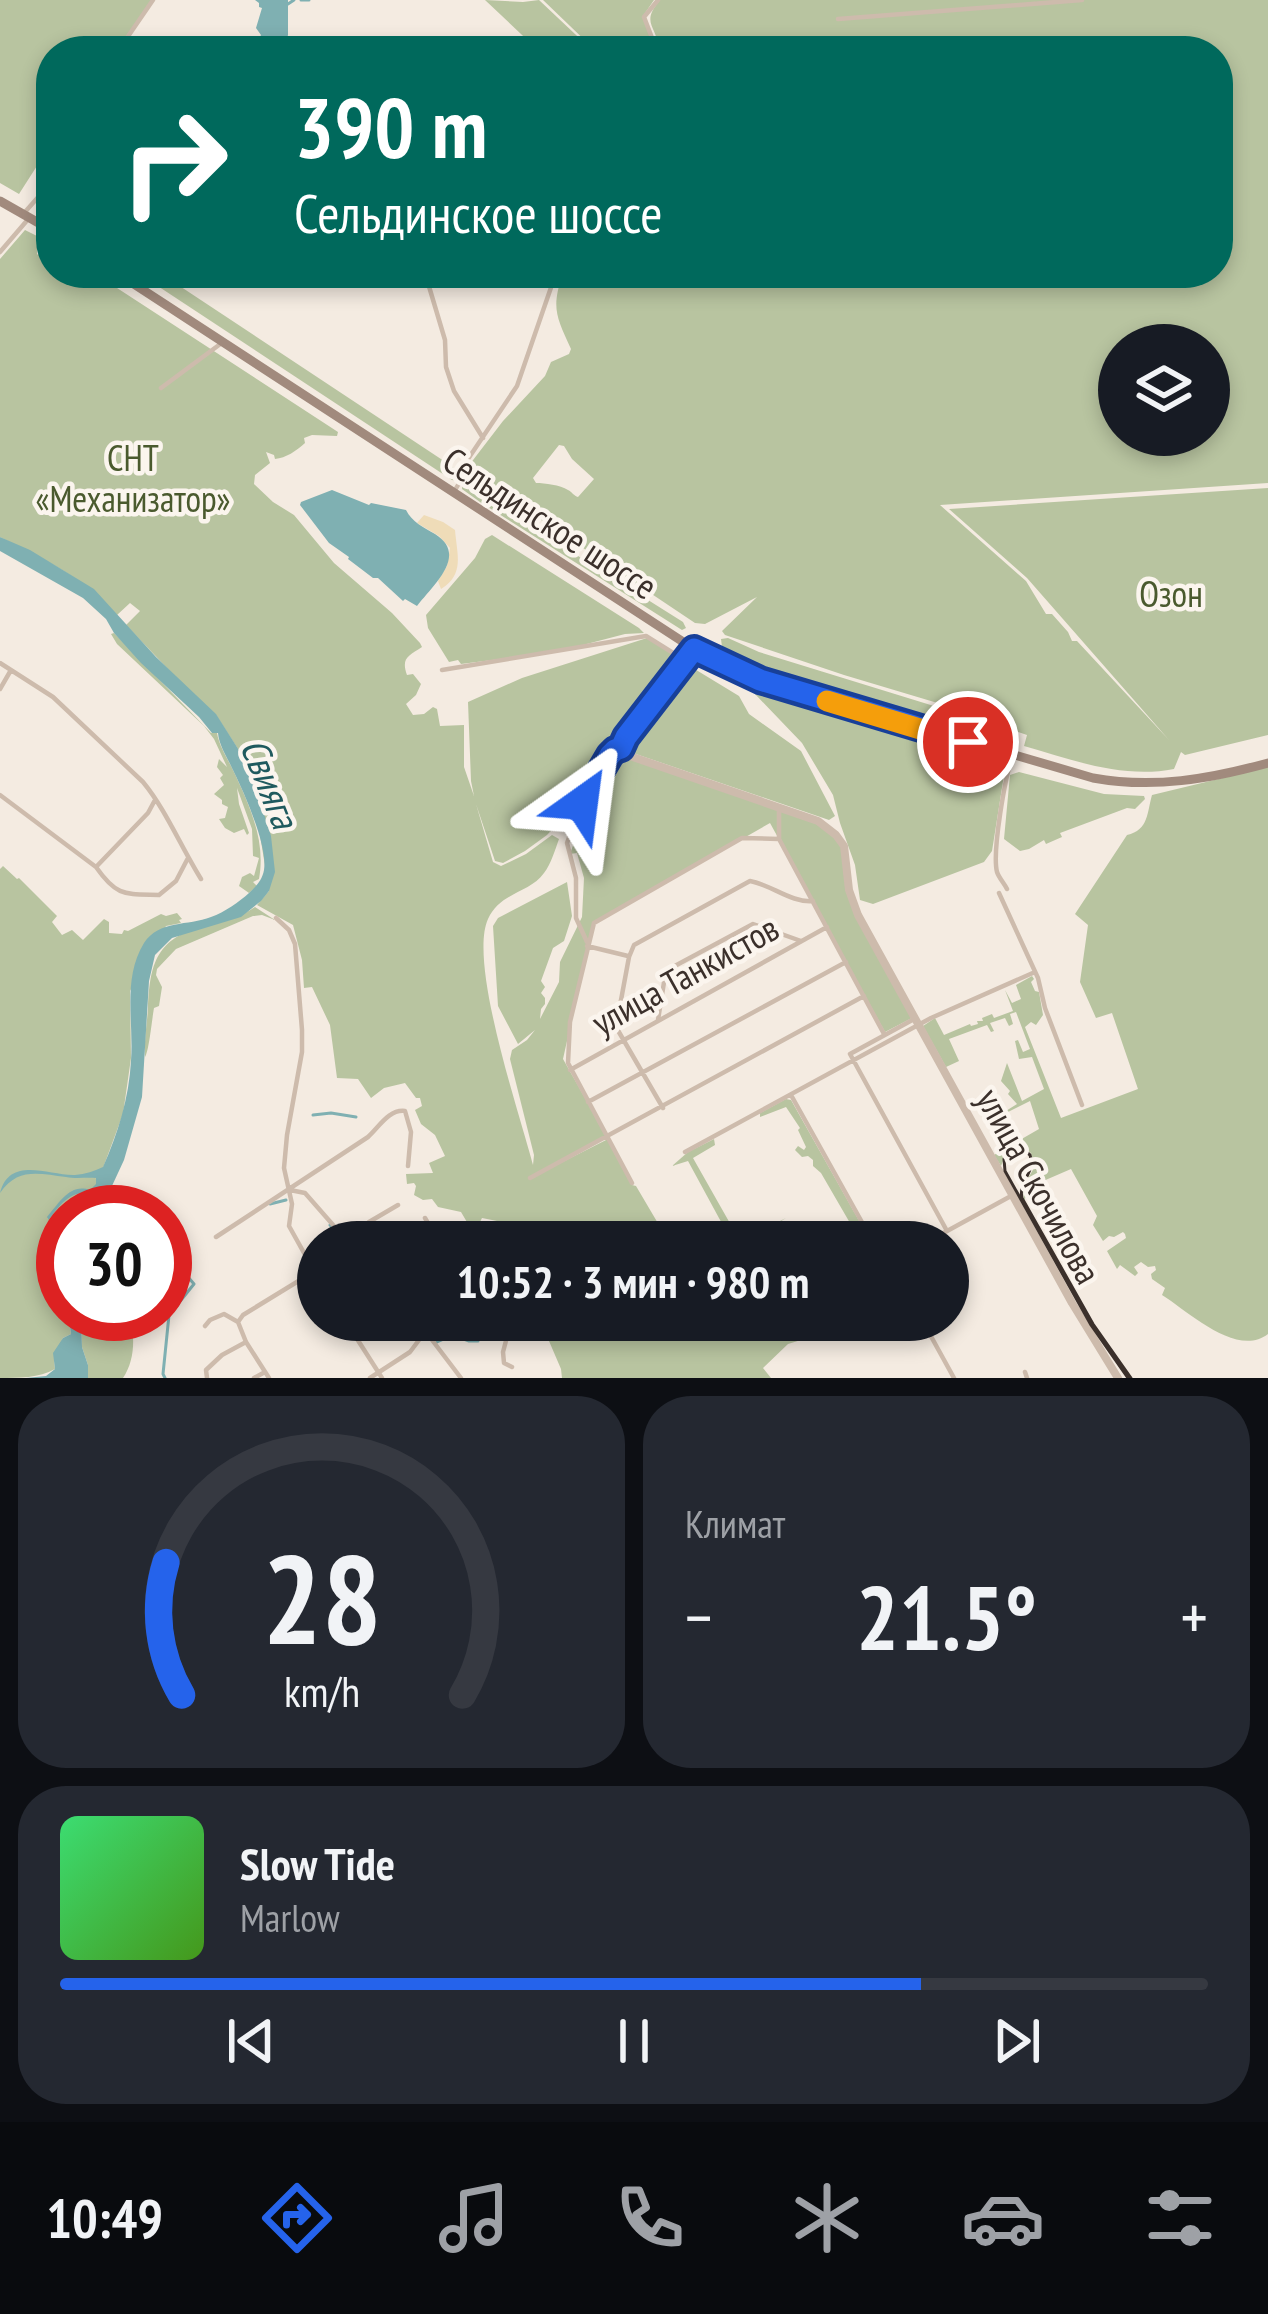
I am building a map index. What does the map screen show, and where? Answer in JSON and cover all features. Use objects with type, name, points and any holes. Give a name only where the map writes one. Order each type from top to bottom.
[{"type":"main road","points":[[0,200],[36,221]]},
{"type":"main road","name":"Сельдинское шоссе","points":[[140,288],[735,672],[1093,778],[1136,784],[1184,782],[1268,763]]},
{"type":"street","points":[[128,36],[153,0]]},
{"type":"street","points":[[651,36],[644,17],[658,0]]},
{"type":"street","points":[[838,19],[1082,0]]},
{"type":"street","points":[[0,252],[36,201]]},
{"type":"street","points":[[430,288],[454,391],[483,438]]},
{"type":"street","points":[[454,492],[466,462],[517,386],[551,288]]},
{"type":"street","points":[[161,388],[223,342]]},
{"type":"street","points":[[442,670],[646,636],[686,661]]},
{"type":"street","points":[[587,945],[576,918],[576,878],[567,843],[582,803],[610,755],[621,748],[694,649]]},
{"type":"street","points":[[0,663],[63,705],[143,782],[201,879]]},
{"type":"street","points":[[0,689],[11,670]]},
{"type":"street","points":[[621,748],[627,755],[779,809],[779,839],[886,1038]]},
{"type":"street","points":[[1013,755],[1002,801],[997,872],[1082,1105]]},
{"type":"street","points":[[0,795],[96,867],[121,894],[164,893],[188,858]]},
{"type":"street","points":[[96,867],[151,809],[154,797]]},
{"type":"street","name":"улица Скочилова","points":[[779,809],[818,821],[842,842],[855,907],[1113,1374]]},
{"type":"street","points":[[632,1183],[570,1070],[570,1022],[596,920],[742,838],[779,839]]},
{"type":"street","points":[[663,1108],[616,1024],[632,949],[750,881],[813,902]]},
{"type":"street","points":[[276,918],[293,937],[299,964],[302,1048],[284,1168],[290,1190],[291,1233],[297,1242]]},
{"type":"street","points":[[658,1019],[665,976],[681,963],[753,924],[802,941]]},
{"type":"street","name":"улица Танкистов","points":[[570,1070],[827,928]]},
{"type":"street","points":[[587,945],[629,957]]},
{"type":"street","points":[[588,1102],[846,962]]},
{"type":"street","points":[[685,1152],[886,1038],[1035,972]]},
{"type":"street","points":[[530,1178],[863,996]]},
{"type":"street","points":[[852,1057],[942,1221]]},
{"type":"street","points":[[791,1095],[861,1221]]},
{"type":"street","points":[[216,1237],[368,1137],[398,1110],[405,1111],[410,1122],[408,1166]]},
{"type":"street","points":[[290,1190],[305,1192],[330,1221]]},
{"type":"street","points":[[966,1221],[1012,1197]]},
{"type":"street","points":[[371,1221],[398,1205]]},
{"type":"street","points":[[238,1322],[297,1281]]},
{"type":"street","points":[[205,1325],[224,1314],[238,1322],[267,1375],[254,1378]]},
{"type":"street","points":[[358,1341],[380,1375]]},
{"type":"street","points":[[370,1378],[380,1375],[419,1341]]},
{"type":"street","points":[[436,1341],[461,1378]]},
{"type":"street","points":[[506,1341],[504,1363],[512,1366]]},
{"type":"street","points":[[934,1341],[954,1378]]},
{"type":"street","points":[[206,1374],[222,1355],[246,1342]]},
{"type":"green space","points":[[0,0],[153,0],[126,36],[36,36],[36,167],[19,194],[0,183]]},
{"type":"green space","points":[[485,0],[539,0],[577,36],[523,36]]},
{"type":"green space","points":[[543,0],[654,0],[643,16],[652,36],[580,36]]},
{"type":"green space","name":"Озон","points":[[660,0],[1268,0],[1268,483],[940,505],[1026,581],[1046,614],[1052,614],[1072,641],[1169,740],[1027,578],[949,509],[1268,488],[1268,735],[1185,755],[1181,752],[1174,769],[1117,770],[1024,746],[1027,735],[1006,728],[1007,740],[763,668],[731,654],[722,647],[721,639],[989,723],[991,719],[725,635],[722,631],[757,597],[705,624],[695,623],[471,473],[470,464],[545,376],[551,362],[569,354],[557,312],[559,288],[1233,288],[1233,36],[656,36],[650,20]],"holes":[[[559,445],[594,479],[578,497],[533,478]]]},
{"type":"green space","name":"СНТ «Механизатор»","points":[[25,230],[36,236],[36,288],[117,288],[338,432],[337,436],[304,438],[302,446],[279,458],[266,452],[270,463],[255,475],[254,484],[294,515],[334,563],[420,643],[422,647],[405,661],[407,675],[413,674],[421,684],[406,704],[413,715],[437,709],[440,726],[464,725],[464,767],[474,796],[468,702],[522,678],[647,638],[684,661],[623,740],[605,754],[581,799],[525,851],[503,863],[495,861],[476,804],[493,862],[501,866],[552,835],[559,839],[538,880],[493,910],[484,940],[490,1003],[533,1165],[510,1059],[512,1050],[535,1030],[518,1044],[498,1006],[493,926],[498,918],[567,882],[572,916],[541,981],[545,1004],[540,1019],[582,917],[584,878],[577,853],[570,854],[589,800],[619,754],[822,826],[841,845],[847,888],[912,1018],[885,1032],[770,823],[593,924],[563,1059],[607,1137],[533,1177],[608,1139],[657,1221],[466,1221],[461,1212],[438,1207],[432,1199],[423,1200],[414,1195],[416,1186],[407,1184],[406,1174],[433,1173],[429,1163],[445,1156],[435,1135],[421,1124],[415,1110],[422,1106],[420,1098],[405,1083],[384,1088],[371,1098],[358,1079],[337,1078],[330,1025],[312,987],[304,988],[293,925],[257,905],[269,891],[249,766],[216,715],[126,625],[140,611],[130,603],[117,615],[76,579],[0,537],[0,259]]},
{"type":"green space","points":[[161,288],[183,288],[450,465],[459,473],[457,481]]},
{"type":"green space","points":[[468,482],[686,628],[682,630],[480,502],[462,489],[462,483]]},
{"type":"green space","points":[[492,535],[644,633],[556,652],[449,662],[428,628],[426,615]]},
{"type":"green space","points":[[114,633],[211,733],[217,733],[258,837],[261,865],[259,879],[249,893],[239,886],[242,877],[254,876],[259,858],[253,856],[252,829],[237,788],[249,833],[244,829],[234,833],[219,819],[225,818],[228,807],[214,794],[224,785],[219,759],[227,767],[214,739],[117,644]]},
{"type":"green space","points":[[688,665],[739,696],[749,714],[801,751],[835,816],[829,820],[630,752],[627,739]]},
{"type":"green space","points":[[755,694],[1001,765],[1005,769],[992,851],[984,862],[873,904],[860,900],[855,865],[833,795],[802,743]]},
{"type":"green space","points":[[1268,767],[1268,1334],[1242,1340],[1214,1330],[1162,1295],[1165,1288],[1152,1279],[1155,1266],[1141,1262],[1134,1267],[1135,1276],[1120,1265],[1117,1269],[1107,1251],[1125,1234],[1103,1241],[1093,1225],[1097,1216],[1071,1169],[1034,1185],[1024,1200],[1023,1187],[1034,1168],[1031,1153],[1012,1149],[1001,1166],[994,1155],[1039,1129],[1030,1101],[990,1121],[1017,1104],[1001,1081],[1007,1063],[1022,1101],[1044,1089],[1032,1057],[1019,1059],[1015,1041],[1023,1052],[1030,1049],[1016,1012],[1010,1014],[1013,1024],[1009,1026],[1005,1018],[990,1023],[994,1031],[987,1025],[949,1039],[959,1061],[946,1067],[923,1026],[935,1018],[944,1035],[992,1014],[994,1018],[1013,1011],[1005,990],[1012,1003],[1021,999],[1016,985],[1032,976],[1043,1015],[1036,1025],[1031,1022],[1025,1027],[1061,1118],[1138,1089],[1112,1013],[1096,1018],[1080,982],[1088,925],[1075,914],[1127,835],[1143,825],[1152,795]]},
{"type":"green space","points":[[1019,772],[1104,794],[1145,799],[1135,809],[1127,808],[1020,851],[1004,839],[1010,775]]},
{"type":"green space","points":[[3,866],[19,878],[57,916],[52,922],[62,935],[72,930],[83,940],[104,919],[109,922],[109,933],[122,934],[161,914],[177,913],[182,919],[166,926],[130,991],[131,1058],[123,1114],[103,1168],[95,1177],[97,1185],[36,1185],[36,1341],[62,1341],[55,1369],[36,1376],[0,1378]]},
{"type":"green space","points":[[255,907],[275,920],[253,916],[176,949],[157,969],[162,987],[145,1057],[151,976],[161,952],[193,929]]},
{"type":"green space","points":[[791,1100],[859,1221],[849,1221],[813,1160],[795,1150],[806,1147],[786,1107],[760,1117]]},
{"type":"green space","points":[[714,1139],[715,1145],[693,1158],[729,1221],[721,1221],[688,1161],[672,1166]]},
{"type":"green space","points":[[82,1341],[133,1341],[123,1378],[88,1378]]},
{"type":"green space","points":[[549,1341],[798,1341],[788,1344],[763,1368],[771,1378],[562,1378]]},
{"type":"sand","points":[[424,515],[455,530],[457,570],[441,589],[438,581],[450,548],[417,523]]},
{"type":"water","points":[[255,0],[288,0],[288,36],[260,36],[256,28],[259,3]]},
{"type":"water","points":[[332,490],[369,505],[406,510],[445,542],[449,551],[445,570],[417,606],[403,601],[329,543],[300,505]]},
{"type":"water","points":[[0,537],[94,589],[216,714],[249,766],[271,836],[275,872],[261,901],[241,917],[172,938],[155,955],[149,981],[142,1097],[112,1185],[95,1185],[96,1178],[30,1174],[14,1179],[0,1193],[5,1181],[21,1171],[75,1175],[103,1167],[128,1088],[131,986],[137,957],[158,930],[211,917],[249,893],[264,870],[262,847],[218,733],[212,733],[141,663],[83,598],[0,551]]},
{"type":"water","points":[[61,1341],[82,1341],[88,1378],[26,1378],[46,1376],[55,1369],[53,1353]]},
{"type":"waterway","points":[[288,4],[294,0]]},
{"type":"waterway","points":[[301,0],[309,0]]},
{"type":"waterway","points":[[313,1115],[356,1117]]},
{"type":"waterway","points":[[270,1204],[286,1200]]},
{"type":"waterway","points":[[192,1282],[192,1286]]},
{"type":"waterway","points":[[165,1378],[166,1341]]},
{"type":"tram line","points":[[1128,1378],[1091,1325],[1005,1171],[1004,1159],[1011,1150],[1023,1149],[1030,1155],[1022,1198],[1093,1324],[1131,1378]]},
{"type":"slow traffic","points":[[827,701],[920,729]]},
{"type":"route","points":[[582,803],[610,755],[621,748],[694,649],[760,680],[968,742]]},
{"type":"water label","name":"Свияга","points":[[270,783]]}]
